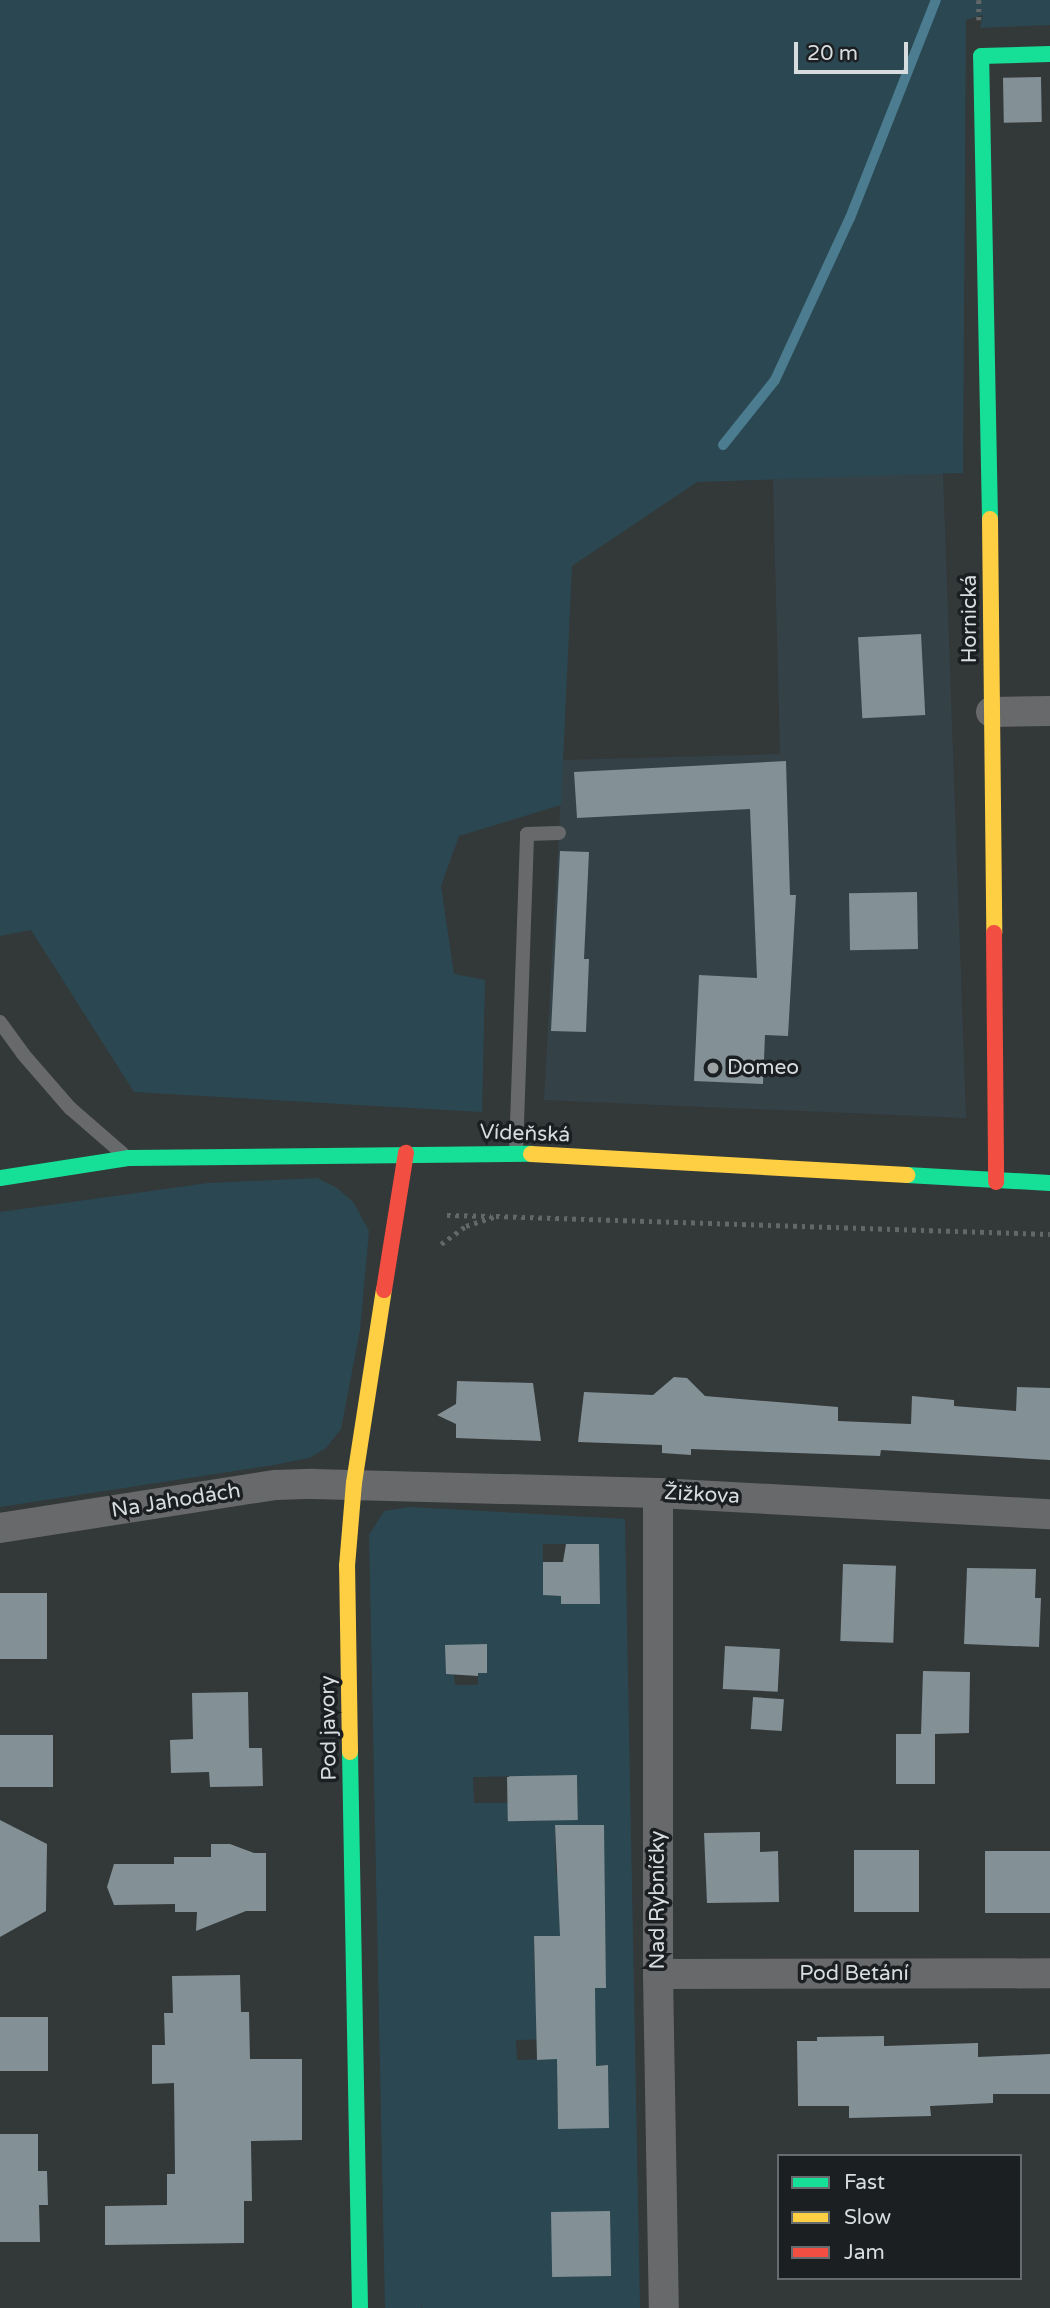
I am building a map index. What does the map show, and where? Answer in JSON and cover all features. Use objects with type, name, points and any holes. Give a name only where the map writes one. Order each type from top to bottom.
[{"type":"street","name":"Hornická","points":[[996,1182],[990,472],[981,56],[1050,54]]},
{"type":"street","points":[[991,712],[1050,711]]},
{"type":"street","name":"Pod javory","points":[[360,2308],[347,1566],[354,1483],[406,1153]]},
{"type":"street","name":"Vídeňská","points":[[0,1178],[128,1158],[516,1153],[1050,1183]]},
{"type":"street","name":"Žižkova","points":[[354,1483],[658,1493],[1050,1514]]},
{"type":"street","name":"Na Jahodách","points":[[0,1528],[276,1485],[354,1483]]},
{"type":"street","name":"Nad Rybníčky","points":[[658,1493],[658,1974],[664,2308]]},
{"type":"street","name":"Pod Betání","points":[[658,1974],[1050,1973]]},
{"type":"lane","points":[[516,1153],[527,834],[559,833]]},
{"type":"lane","points":[[0,1022],[23,1054],[70,1108],[128,1158]]},
{"type":"path","points":[[446,1215],[1050,1234]]},
{"type":"path","points":[[441,1244],[466,1226],[496,1216]]},
{"type":"shaded area","points":[[0,0],[1050,0],[1050,25],[980,28],[983,15],[966,20],[963,473],[697,482],[572,566],[561,805],[459,836],[441,886],[454,974],[485,980],[482,1112],[134,1092],[31,930],[0,936]]},
{"type":"shaded area","points":[[943,473],[966,1118],[544,1100],[563,760],[780,754],[773,479]]},
{"type":"shaded area","points":[[317,1178],[337,1188],[354,1203],[369,1231],[360,1330],[341,1429],[326,1448],[309,1458],[274,1465],[0,1507],[0,1212],[208,1183]]},
{"type":"shaded area","points":[[409,1507],[625,1519],[640,2308],[422,2308],[422,2305],[421,2308],[385,2308],[369,1535],[384,1511]],"holes":[[[543,1544],[599,1544],[600,1604],[562,1604],[561,1596],[543,1595]],[[486,1644],[486,1673],[478,1673],[478,1685],[455,1685],[454,1674]],[[577,1775],[578,1804],[538,1806],[537,1821],[508,1821],[508,1803],[474,1803],[473,1777]],[[555,1825],[603,1825],[604,1873],[556,1874]],[[605,1920],[606,1987],[595,1988],[595,2019],[535,1988],[534,1937],[560,1936]],[[554,2039],[553,2059],[517,2060],[516,2040]],[[608,2065],[609,2128],[558,2128],[557,2079],[588,2066]]]},
{"type":"building","points":[[1041,77],[1042,122],[1004,123],[1003,78]]},
{"type":"building","points":[[921,634],[925,715],[862,718],[858,637]]},
{"type":"building","points":[[786,761],[790,895],[796,895],[788,1036],[765,1035],[763,1084],[694,1081],[699,975],[757,978],[750,809],[577,818],[574,772]]},
{"type":"building","points":[[560,851],[589,852],[584,959],[589,959],[586,1032],[551,1031]]},
{"type":"building","points":[[917,892],[918,949],[850,950],[849,893]]},
{"type":"building","points":[[674,1377],[687,1378],[705,1396],[838,1407],[838,1421],[911,1424],[912,1396],[954,1400],[954,1406],[1016,1411],[1017,1387],[1050,1388],[1050,1460],[881,1450],[880,1456],[691,1449],[691,1455],[662,1453],[662,1445],[578,1442],[584,1392],[653,1395]]},
{"type":"building","points":[[457,1381],[533,1383],[541,1441],[456,1438],[456,1424],[437,1415],[456,1404]]},
{"type":"building","points":[[566,1544],[599,1544],[600,1604],[561,1604],[561,1596],[543,1595],[543,1562],[563,1562]]},
{"type":"building","points":[[843,1564],[896,1566],[893,1643],[840,1641]]},
{"type":"building","points":[[967,1568],[1036,1569],[1035,1598],[1041,1598],[1039,1647],[964,1644]]},
{"type":"building","points":[[0,1593],[47,1593],[47,1659],[0,1659]]},
{"type":"building","points":[[487,1644],[487,1673],[478,1673],[478,1676],[446,1674],[445,1645]]},
{"type":"building","points":[[725,1646],[780,1649],[778,1692],[723,1689]]},
{"type":"building","points":[[923,1671],[970,1672],[969,1733],[935,1734],[935,1784],[896,1784],[896,1734],[921,1734]]},
{"type":"building","points":[[248,1692],[249,1748],[262,1748],[263,1786],[210,1787],[209,1772],[171,1773],[170,1740],[193,1739],[192,1693]]},
{"type":"building","points":[[753,1697],[784,1699],[782,1731],[751,1729]]},
{"type":"building","points":[[0,1735],[53,1735],[53,1787],[0,1787]]},
{"type":"building","points":[[577,1775],[578,1820],[508,1821],[507,1776]]},
{"type":"building","points":[[0,1820],[47,1844],[46,1911],[0,1937]]},
{"type":"building","points":[[555,1825],[604,1825],[606,1988],[595,1988],[596,2066],[608,2065],[609,2128],[558,2129],[557,2059],[537,2060],[534,1936],[560,1936]]},
{"type":"building","points":[[760,1832],[760,1852],[778,1851],[779,1902],[707,1903],[704,1833]]},
{"type":"building","points":[[211,1844],[230,1844],[254,1853],[266,1853],[266,1911],[246,1911],[196,1931],[197,1912],[175,1912],[175,1904],[114,1905],[107,1887],[114,1864],[174,1864],[174,1857],[211,1857]]},
{"type":"building","points":[[854,1850],[919,1850],[919,1912],[854,1912]]},
{"type":"building","points":[[985,1851],[1050,1851],[1050,1913],[985,1913]]},
{"type":"building","points":[[240,1975],[241,2012],[249,2012],[250,2059],[302,2059],[302,2140],[251,2141],[252,2201],[244,2201],[244,2243],[105,2245],[105,2206],[167,2205],[167,2174],[175,2174],[174,2083],[152,2084],[152,2045],[165,2045],[164,2013],[173,2013],[172,1976]]},
{"type":"building","points":[[0,2017],[48,2017],[48,2071],[0,2071]]},
{"type":"building","points":[[884,2036],[884,2046],[978,2043],[978,2057],[1050,2054],[1050,2094],[993,2094],[993,2103],[930,2106],[931,2116],[849,2118],[849,2106],[798,2106],[797,2041],[817,2041],[817,2037]]},
{"type":"building","points":[[0,2134],[38,2134],[38,2171],[47,2171],[48,2205],[39,2205],[40,2242],[0,2242]]},
{"type":"building","points":[[610,2211],[611,2276],[552,2277],[551,2212]]},
{"type":"waterway","points":[[723,445],[775,380],[850,218],[936,0]]},
{"type":"traffic: fast","points":[[990,519],[981,56],[1050,54]]},
{"type":"traffic: fast","points":[[0,1178],[129,1158],[531,1154]]},
{"type":"traffic: fast","points":[[907,1175],[1050,1183]]},
{"type":"traffic: fast","points":[[350,1752],[360,2308]]},
{"type":"traffic: slow","points":[[990,519],[994,933]]},
{"type":"traffic: slow","points":[[531,1154],[907,1175]]},
{"type":"traffic: slow","points":[[350,1752],[347,1566],[354,1483],[384,1290]]},
{"type":"traffic: jam","points":[[994,933],[996,1182]]},
{"type":"traffic: jam","points":[[384,1290],[406,1153]]},
{"type":"place","name":"Domeo","points":[[713,1068]]}]
